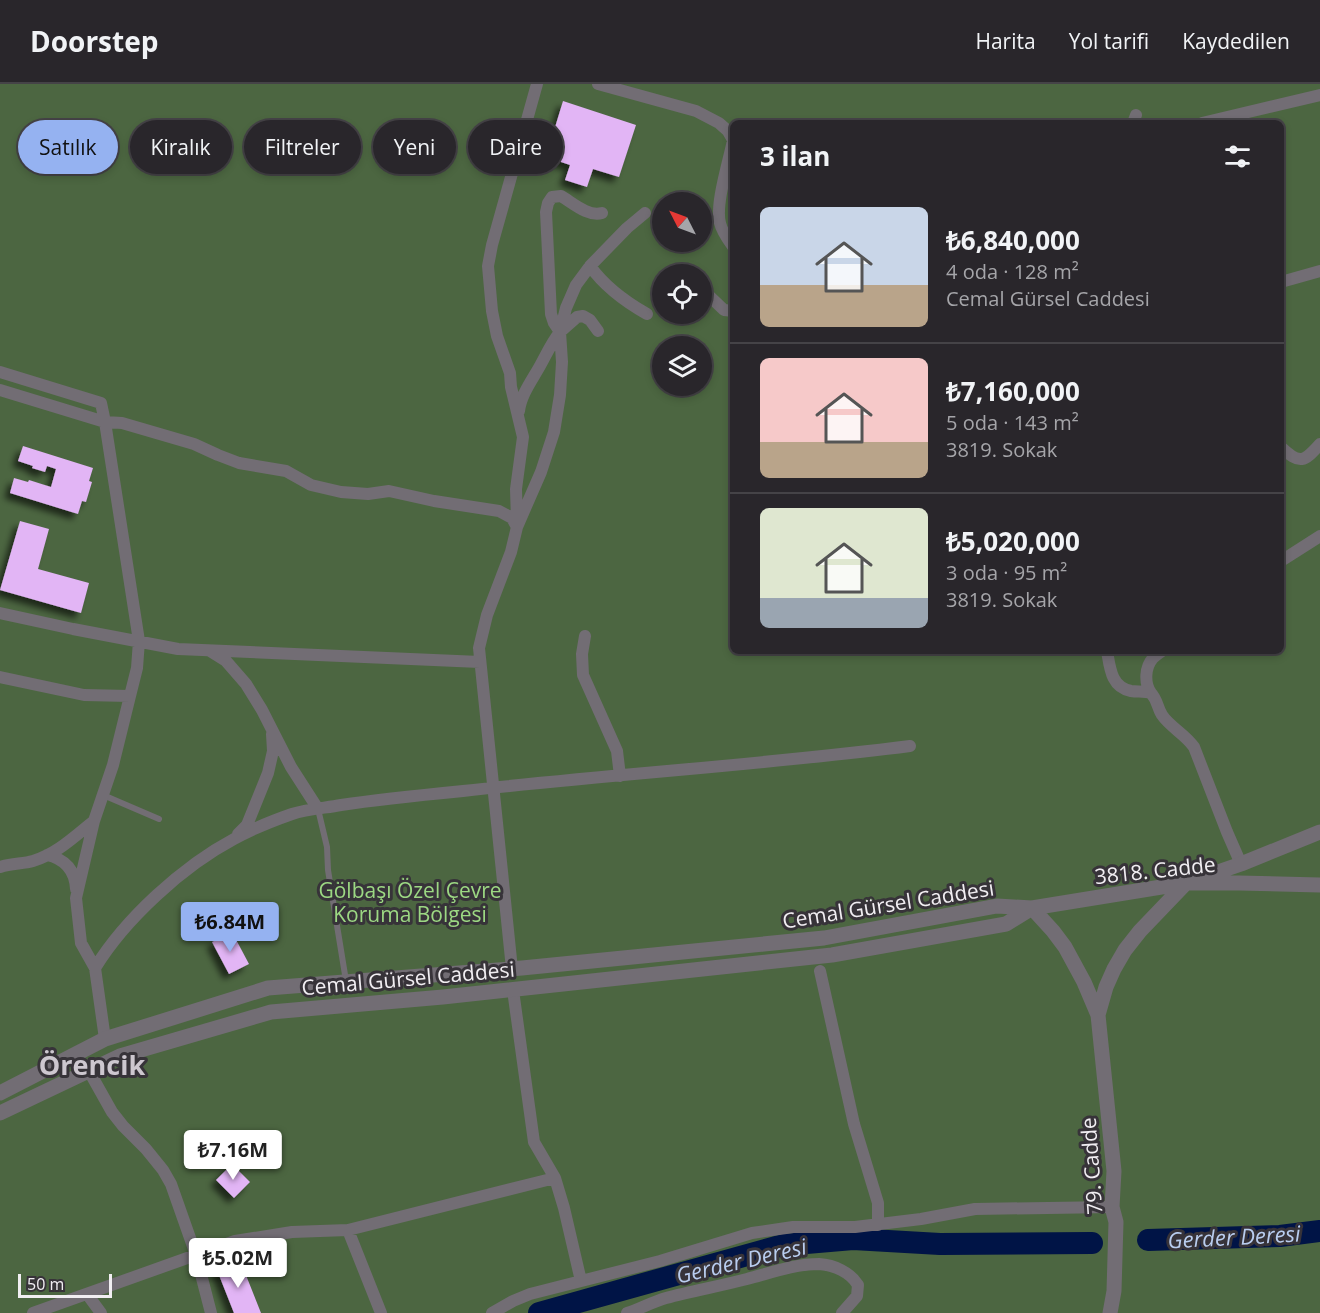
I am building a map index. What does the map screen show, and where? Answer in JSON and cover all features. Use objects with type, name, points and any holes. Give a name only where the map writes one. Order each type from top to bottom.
[{"type":"street","points":[[517,527],[516,489],[523,437],[511,387],[510,373],[495,328],[488,266],[537,84]]},
{"type":"street","points":[[598,84],[730,123]]},
{"type":"street","points":[[1215,120],[1320,95]]},
{"type":"street","points":[[696,111],[719,123],[730,135]]},
{"type":"street","points":[[730,152],[719,209],[720,224],[730,241]]},
{"type":"street","points":[[560,332],[551,314],[546,212],[548,203],[552,197],[561,196],[585,210],[602,213]]},
{"type":"street","points":[[512,969],[479,648],[487,615],[511,552],[517,527],[541,472],[554,432],[562,362],[560,332],[566,308],[576,285],[590,266],[645,213]]},
{"type":"street","points":[[590,266],[597,276],[621,298],[646,314]]},
{"type":"street","points":[[1284,281],[1320,271]]},
{"type":"street","points":[[712,299],[724,310],[730,311]]},
{"type":"street","points":[[519,420],[521,399],[548,349],[560,332],[577,317],[583,316],[590,320],[598,331]]},
{"type":"street","points":[[0,372],[101,403],[139,641],[130,696],[113,765],[94,821],[76,898]]},
{"type":"street","points":[[0,390],[105,422],[122,423],[194,444],[239,463],[286,471],[311,485],[341,492],[368,494],[389,491],[499,511],[512,518],[517,527]]},
{"type":"street","points":[[1284,449],[1299,459],[1309,457],[1320,444]]},
{"type":"street","points":[[1284,559],[1320,536]]},
{"type":"street","points":[[0,613],[178,649],[480,662]]},
{"type":"street","points":[[585,636],[582,654],[583,675],[617,751],[620,776]]},
{"type":"street","points":[[209,650],[226,661],[246,684],[291,767],[318,808]]},
{"type":"street","points":[[1108,654],[1112,678],[1119,686],[1134,692],[1151,693]]},
{"type":"street","points":[[1158,654],[1153,658],[1148,668],[1147,687],[1157,700],[1162,716],[1187,737],[1194,747],[1241,864]]},
{"type":"street","points":[[0,677],[84,695],[130,696]]},
{"type":"street","points":[[233,840],[247,825],[268,773],[273,751],[272,731]]},
{"type":"street","points":[[95,968],[105,951],[151,901],[184,873],[233,840],[295,813],[372,801],[821,757],[910,746]]},
{"type":"street","points":[[1,863],[33,861],[47,855],[94,821]]},
{"type":"street","points":[[1186,883],[1241,864],[1320,832]]},
{"type":"street","points":[[47,855],[59,857],[68,866],[75,884],[81,944],[95,968],[105,1039]]},
{"type":"street","name":"3818. Cadde","points":[[1032,908],[1186,883],[1320,885]]},
{"type":"street","name":"79. Cadde","points":[[1098,1016],[1106,987],[1125,950],[1186,883]]},
{"type":"street","name":"Cemal Gürsel Caddesi","points":[[0,1093],[105,1039],[268,988],[512,969],[824,938],[997,906],[1032,908]]},
{"type":"street","name":"Cemal Gürsel Caddesi","points":[[0,1113],[120,1056],[271,1012],[513,990],[832,955],[1006,924],[1032,908]]},
{"type":"street","name":"79. Cadde","points":[[1032,908],[1065,947],[1084,982],[1098,1016],[1114,1171],[1112,1207],[1116,1222],[1114,1290],[1110,1313]]},
{"type":"street","points":[[820,970],[852,1116],[878,1203],[878,1225]]},
{"type":"street","points":[[513,990],[534,1142],[555,1178],[581,1281]]},
{"type":"street","points":[[89,1071],[112,1112],[146,1149],[171,1184],[195,1255],[211,1313]]},
{"type":"street","points":[[33,1313],[235,1241],[292,1232],[348,1230],[555,1178]]},
{"type":"street","points":[[492,1313],[530,1294],[660,1261],[752,1233],[793,1227],[878,1225],[975,1209],[1112,1207]]},
{"type":"street","points":[[348,1230],[381,1313]]},
{"type":"street","points":[[627,1313],[665,1298],[726,1285],[778,1270],[818,1264],[827,1265],[850,1275],[858,1285],[857,1296],[842,1313]]},
{"type":"street","points":[[87,1294],[101,1313]]},
{"type":"lane","points":[[102,794],[159,819]]},
{"type":"lane","points":[[318,808],[327,847],[328,870],[346,982]]},
{"type":"green space","name":"Gölbaşı Özel Çevre Koruma Bölgesi","points":[[0,84],[1320,84],[1320,1313],[0,1313]]},
{"type":"building","points":[[563,101],[636,125],[619,177],[593,169],[587,187],[565,180],[570,165],[563,163],[563,120],[557,120]]},
{"type":"building","points":[[23,446],[93,468],[89,481],[92,482],[86,502],[82,501],[78,514],[10,493],[14,478],[51,487],[56,469],[47,466],[45,472],[18,461]]},
{"type":"building","points":[[20,521],[49,529],[38,569],[89,583],[81,613],[0,590]]},
{"type":"building","points":[[232,932],[249,964],[229,974],[212,942]]},
{"type":"building","points":[[232,1164],[250,1182],[234,1198],[216,1180]]},
{"type":"building","points":[[240,1260],[261,1313],[234,1313],[217,1270]]},
{"type":"waterway","name":"Gerder Deresi","points":[[1148,1240],[1280,1236],[1320,1231]]},
{"type":"waterway","name":"Gerder Deresi","points":[[539,1313],[783,1245],[853,1239],[940,1244],[1092,1243]]},
{"type":"district","name":"Örencik","points":[[92,1064]]}]
